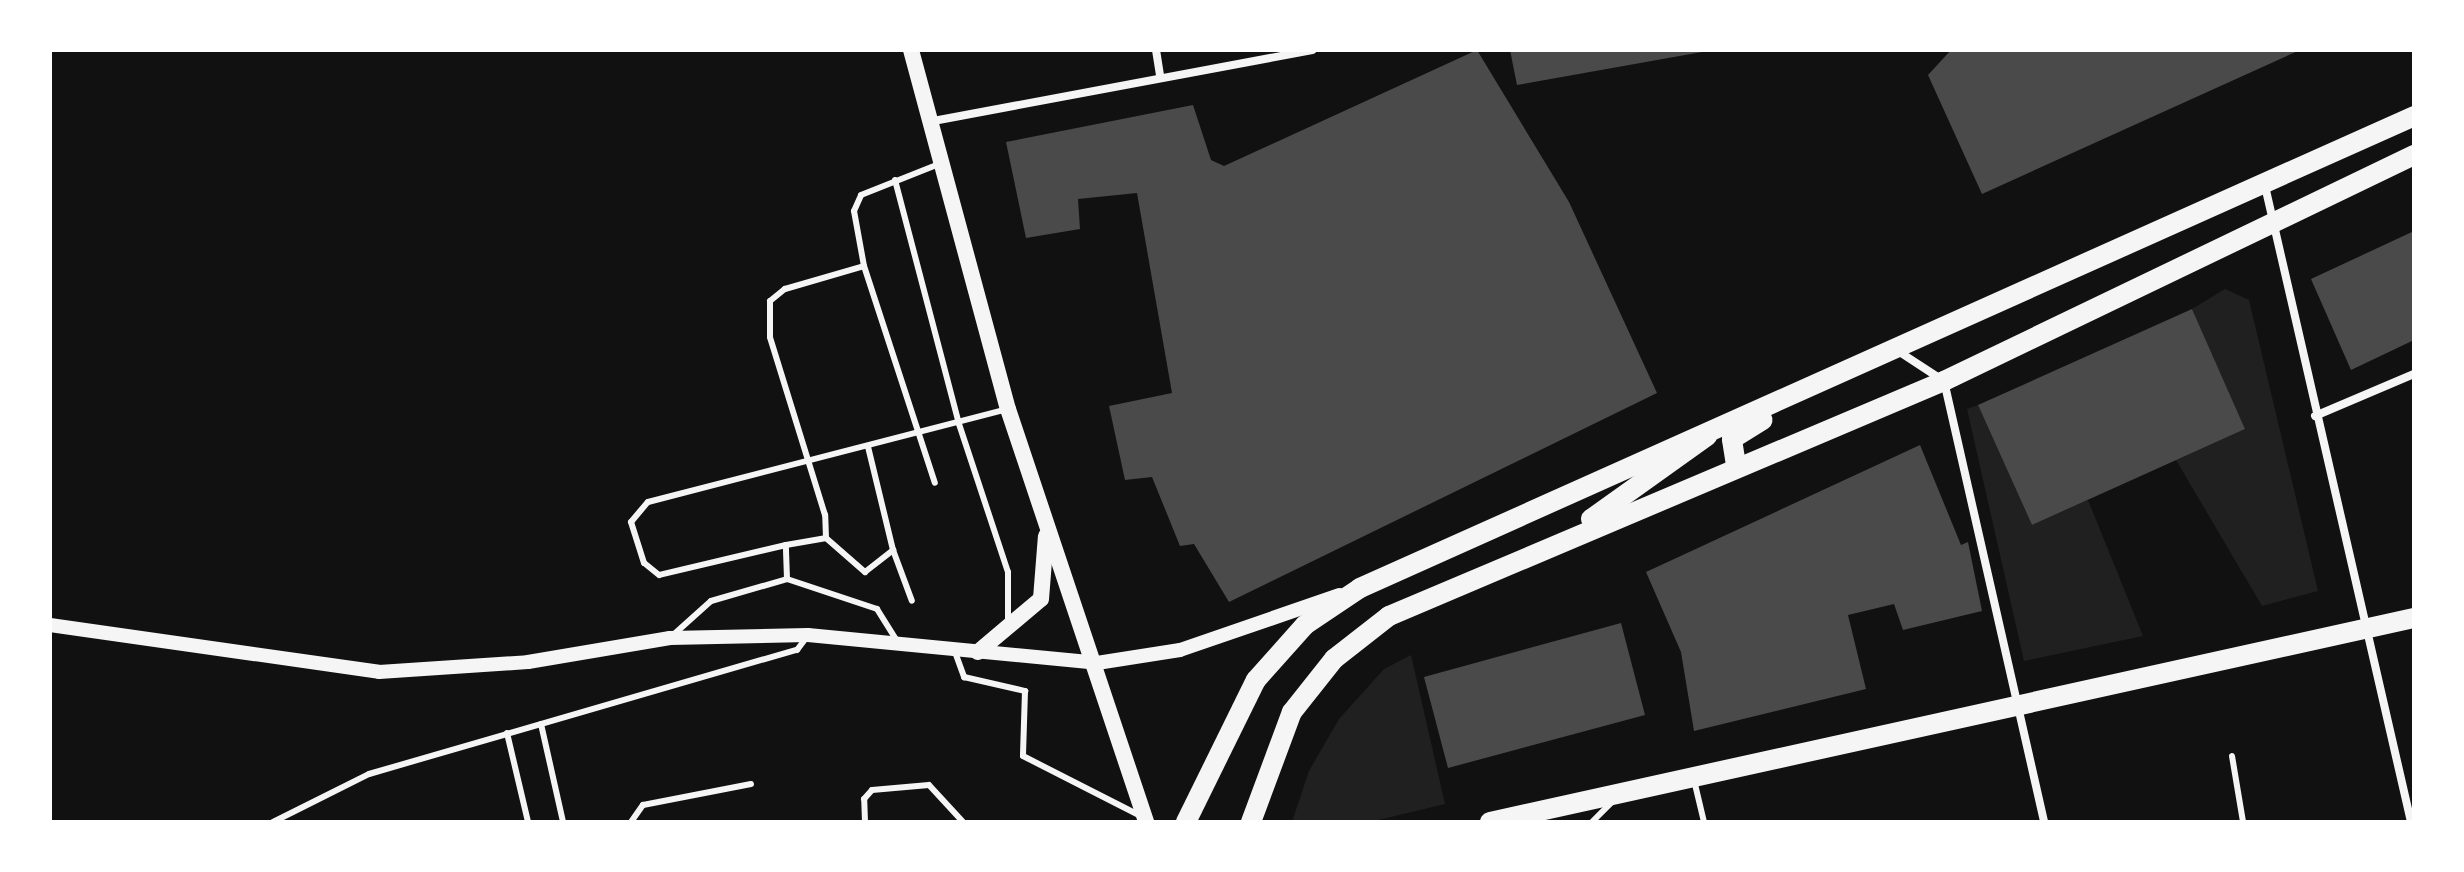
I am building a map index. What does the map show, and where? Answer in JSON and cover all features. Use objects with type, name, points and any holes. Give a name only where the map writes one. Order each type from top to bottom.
[{"type":"main road","points":[[911,50],[939,164],[1008,409],[1097,663],[1145,820]]},
{"type":"main road","points":[[1186,822],[1256,680],[1305,625],[1360,588],[2414,116]]},
{"type":"main road","points":[[1251,822],[1292,712],[1334,659],[1389,616],[1736,465],[1944,381],[2270,219],[2414,155]]},
{"type":"main road","points":[[1736,465],[1732,439],[1821,381]]},
{"type":"main road","points":[[1540,552],[1694,453],[1710,431]]},
{"type":"main road","points":[[978,652],[1033,611],[1046,587],[1046,522]]},
{"type":"main road","points":[[1496,821],[1692,772],[2414,618]]},
{"type":"street","points":[[1156,50],[1160,75]]},
{"type":"street","points":[[928,122],[1160,75],[1312,50]]},
{"type":"street","points":[[2264,181],[2270,219],[2365,629],[2411,805],[2411,822]]},
{"type":"street","points":[[1894,348],[1944,381],[2044,822]]},
{"type":"street","points":[[2315,416],[2414,374]]},
{"type":"street","points":[[50,625],[379,672],[514,664],[670,638],[808,635],[896,640],[978,652],[1097,663],[1180,650],[1360,588]]},
{"type":"lane","points":[[935,483],[922,434],[864,266],[854,211],[861,195],[939,164]]},
{"type":"lane","points":[[895,180],[959,424],[1013,594],[1000,635]]},
{"type":"lane","points":[[864,266],[785,289],[765,315],[811,460],[826,538],[865,572],[893,550]]},
{"type":"lane","points":[[826,538],[659,575],[644,563],[631,522],[648,502],[922,434],[1008,409]]},
{"type":"lane","points":[[868,447],[893,550],[912,601]]},
{"type":"lane","points":[[786,545],[787,579]]},
{"type":"lane","points":[[670,638],[711,601],[787,579],[877,609],[896,640]]},
{"type":"lane","points":[[273,822],[356,779],[797,650],[808,635]]},
{"type":"lane","points":[[954,649],[964,677],[1025,691],[1023,756],[1145,820]]},
{"type":"lane","points":[[541,724],[563,822]]},
{"type":"lane","points":[[507,733],[528,822]]},
{"type":"lane","points":[[2232,756],[2243,822]]},
{"type":"lane","points":[[1692,772],[1704,822]]},
{"type":"lane","points":[[631,822],[643,805],[751,784]]},
{"type":"lane","points":[[865,822],[864,799],[872,790],[929,785],[963,822]]},
{"type":"lane","points":[[1592,822],[1624,788]]},
{"type":"shaded area","points":[[2225,289],[2249,300],[2318,591],[2262,606],[2176,460],[2245,429],[2192,309]]},
{"type":"shaded area","points":[[1978,405],[2032,525],[2088,500],[2143,636],[2024,661],[1967,409]]},
{"type":"shaded area","points":[[1411,655],[1445,804],[1370,822],[1292,822],[1309,771],[1339,719],[1384,669]]},
{"type":"building","points":[[1477,50],[1569,202],[1657,393],[1229,602],[1194,544],[1180,546],[1152,477],[1125,480],[1109,406],[1172,393],[1137,193],[1078,199],[1080,229],[1026,238],[1006,142],[1193,105],[1211,160],[1224,166]]},
{"type":"building","points":[[1510,50],[1702,50],[1702,52],[1517,85]]},
{"type":"building","points":[[1951,50],[2300,50],[1982,194],[1928,75]]},
{"type":"building","points":[[2414,231],[2414,340],[2351,370],[2311,279]]},
{"type":"building","points":[[2192,309],[2245,429],[2032,525],[1978,405]]},
{"type":"building","points":[[1920,445],[1961,545],[1968,542],[1982,611],[1903,630],[1894,604],[1848,615],[1866,689],[1694,731],[1681,652],[1646,572]]},
{"type":"building","points":[[1621,623],[1645,715],[1448,768],[1424,677]]}]
